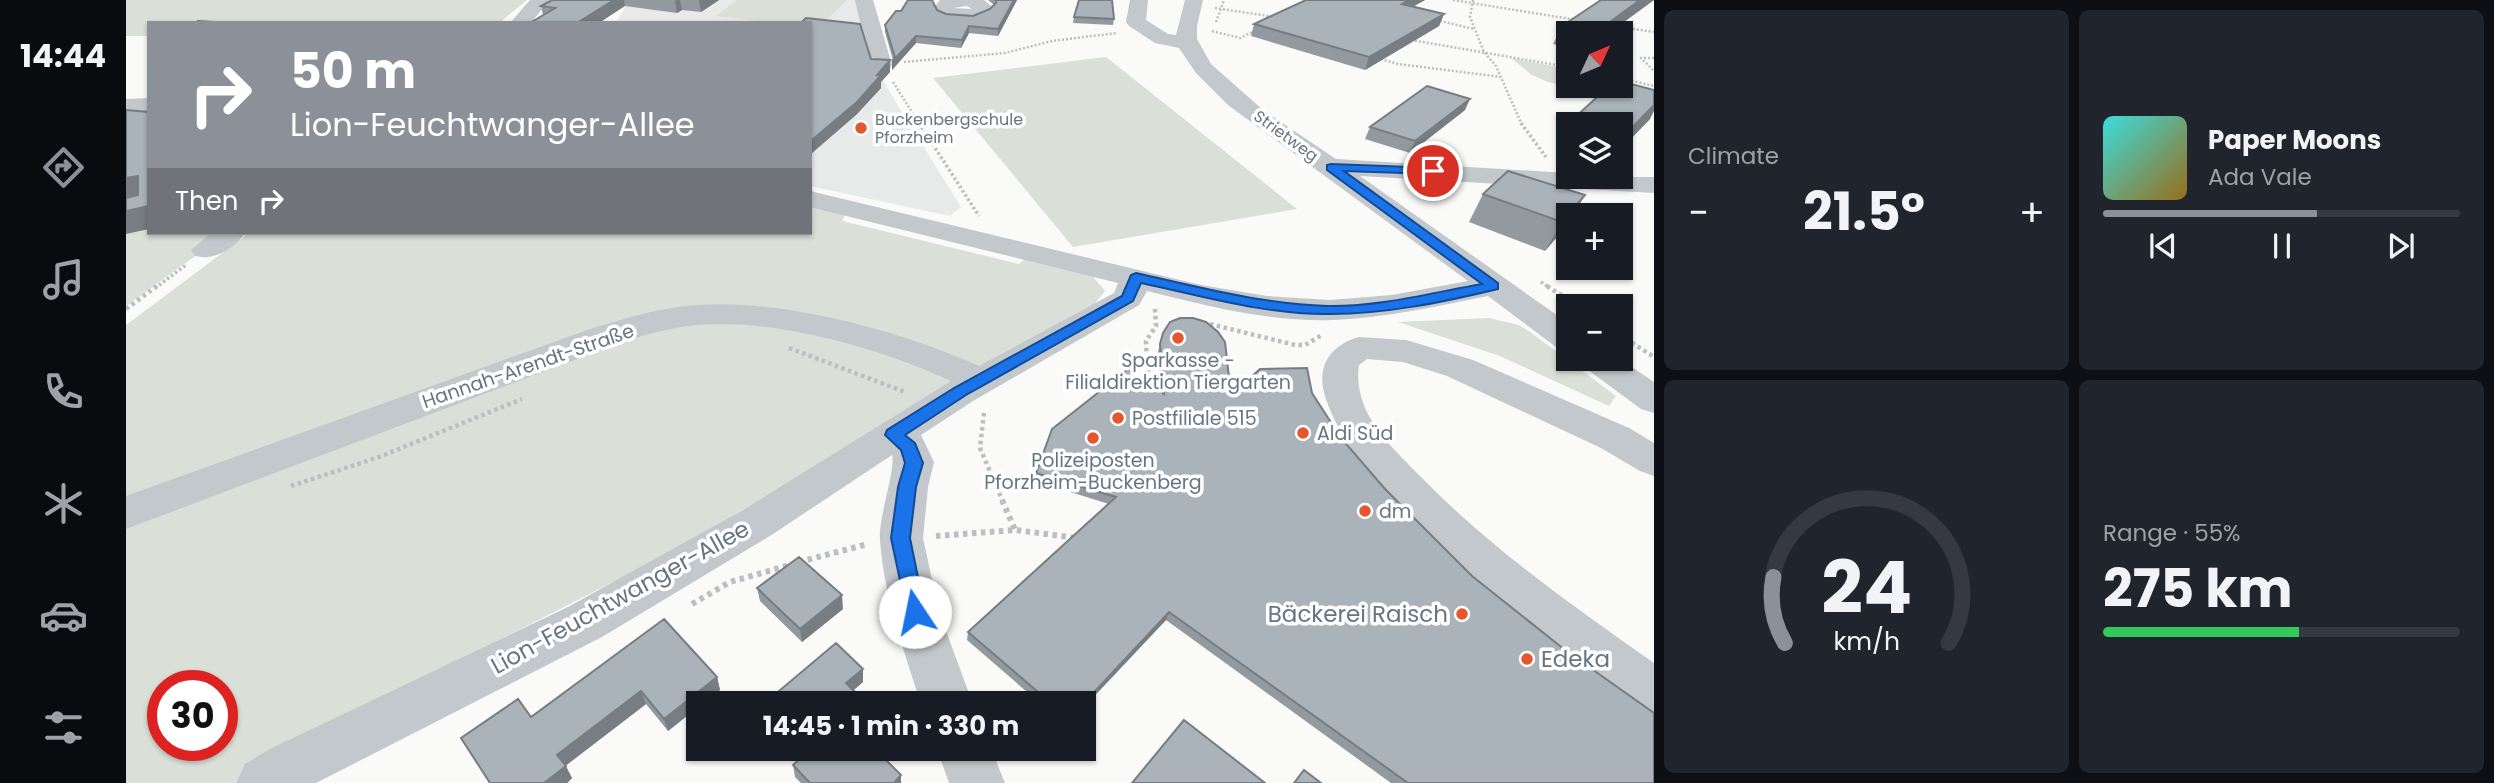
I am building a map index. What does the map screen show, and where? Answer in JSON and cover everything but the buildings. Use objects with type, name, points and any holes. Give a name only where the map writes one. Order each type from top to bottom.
[{"type":"street","points":[[522,21],[540,0]]},
{"type":"street","points":[[864,0],[881,65]]},
{"type":"street","points":[[1134,1],[1136,22],[1162,39],[1198,41]]},
{"type":"street","points":[[1194,2],[1186,31],[1198,41]]},
{"type":"street","name":"Strietweg","points":[[1198,41],[1200,64],[1220,85],[1556,331]]},
{"type":"street","points":[[126,106],[147,105]]},
{"type":"street","points":[[1331,167],[1556,179]]},
{"type":"street","points":[[1633,185],[1654,185]]},
{"type":"street","points":[[1632,189],[1654,194]]},
{"type":"street","points":[[812,199],[994,241],[1140,293],[1328,310],[1381,307],[1493,286]]},
{"type":"street","name":"Lion-Feuchtwanger-Allee","points":[[284,778],[584,622],[758,522],[938,405],[983,394],[1128,298],[1140,293]]},
{"type":"street","name":"Hannah-Arendt-Straße","points":[[126,513],[605,336],[669,319],[729,315],[785,318],[862,338],[963,371],[983,394]]},
{"type":"street","points":[[1653,457],[1481,376],[1406,351],[1359,348],[1342,362],[1339,383],[1349,414],[1380,460],[1450,531],[1531,601],[1654,692]]},
{"type":"street","points":[[1612,371],[1654,400]]},
{"type":"street","points":[[1615,438],[1640,418],[1654,414]]},
{"type":"street","points":[[893,435],[909,447],[914,463],[907,487],[901,538],[915,612],[942,691]]},
{"type":"street","points":[[969,761],[977,783]]},
{"type":"path","points":[[1198,41],[1212,31],[1224,0]]},
{"type":"path","points":[[1453,0],[1582,21]]},
{"type":"path","points":[[1473,0],[1470,18],[1484,52],[1501,77],[1524,130],[1556,169]]},
{"type":"path","points":[[1194,2],[1276,18]]},
{"type":"path","points":[[1434,19],[1474,29]]},
{"type":"path","points":[[994,241],[881,65],[1005,53],[1052,41],[1147,29]]},
{"type":"path","points":[[1633,29],[1654,32]]},
{"type":"path","points":[[1212,31],[1240,38],[1258,30]]},
{"type":"path","points":[[1404,38],[1556,65]]},
{"type":"path","points":[[1374,57],[1398,64],[1501,77]]},
{"type":"path","points":[[1653,70],[1641,58],[1654,58]]},
{"type":"path","points":[[1633,81],[1653,85]]},
{"type":"path","points":[[126,309],[218,241]]},
{"type":"path","points":[[1531,275],[1560,294]]},
{"type":"path","points":[[1140,293],[1155,308],[1163,310]]},
{"type":"path","points":[[1155,308],[1156,326],[1146,341],[1147,367],[1171,391]]},
{"type":"path","points":[[1205,323],[1295,345],[1305,345],[1327,333]]},
{"type":"path","points":[[1633,343],[1654,357]]},
{"type":"path","points":[[782,346],[938,405]]},
{"type":"path","points":[[288,487],[379,457],[533,394]]},
{"type":"path","points":[[983,394],[980,448],[1015,530]]},
{"type":"path","points":[[684,608],[730,582],[849,548],[901,538],[1015,530],[1078,538],[1090,537]]},
{"type":"shaded area","points":[[126,0],[527,0],[501,21],[147,21],[147,36],[126,36]]},
{"type":"shaded area","name":"Buckenbergschule Pforzheim","points":[[629,0],[856,0],[876,70],[961,207],[950,216],[812,186],[812,21],[617,21]]},
{"type":"shaded area","points":[[737,0],[847,0],[819,27],[812,24],[812,21],[760,21],[716,16]]},
{"type":"shaded area","points":[[1106,57],[1297,209],[1073,247],[933,78]]},
{"type":"shaded area","points":[[1511,58],[1556,67],[1556,84],[1532,75]]},
{"type":"shaded area","points":[[1633,84],[1648,90],[1633,92]]},
{"type":"shaded area","points":[[147,184],[147,235],[224,235],[126,306],[126,189]]},
{"type":"shaded area","points":[[812,204],[847,212],[842,221],[1019,264],[1028,256],[1090,273],[1105,291],[1092,307],[660,558],[315,734],[234,783],[126,783],[126,325],[246,235],[812,235]]},
{"type":"shaded area","points":[[1489,318],[1519,325],[1556,351],[1556,371],[1582,371],[1616,396],[1609,406],[1500,356],[1398,322]]},
{"type":"place","name":"Buckenbergschule Pforzheim","points":[[861,128]]},
{"type":"place","name":"Sparkasse - Filialdirektion Tiergarten","points":[[1178,338]]},
{"type":"place","name":"Postfiliale 515","points":[[1118,418]]},
{"type":"place","name":"Aldi Süd","points":[[1303,433]]},
{"type":"place","name":"Polizeiposten Pforzheim-Buckenberg","points":[[1093,438]]},
{"type":"place","name":"dm","points":[[1365,511]]},
{"type":"place","name":"Bäckerei Raisch","points":[[1462,614]]},
{"type":"place","name":"Edeka","points":[[1527,659]]},
{"type":"route","points":[[915,612],[901,538],[907,487],[914,463],[909,447],[893,435],[960,392],[1128,298],[1136,278],[1261,304],[1328,310],[1381,307],[1493,286],[1331,167],[1433,171]]}]
